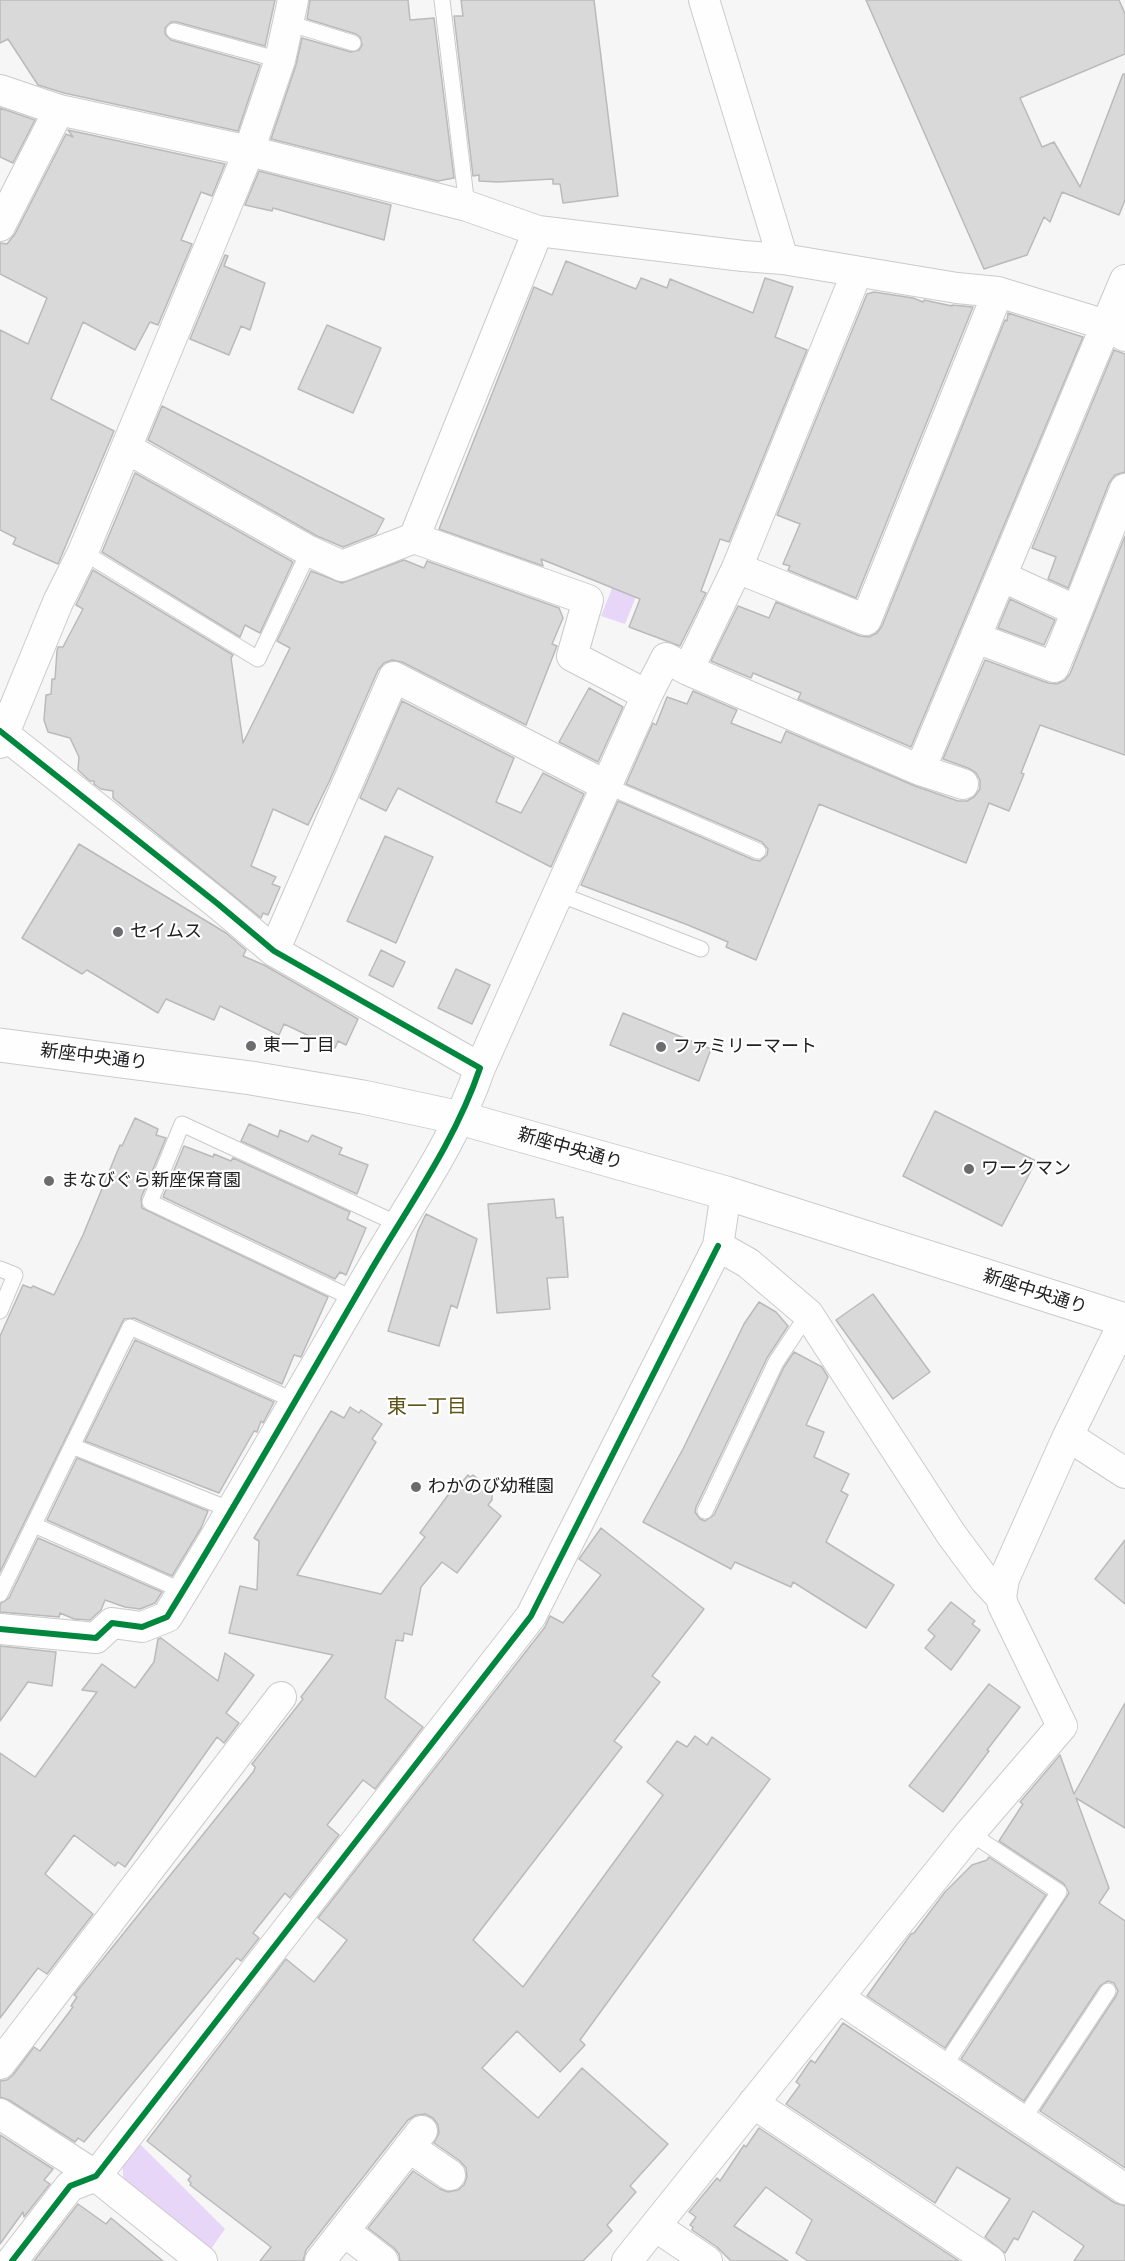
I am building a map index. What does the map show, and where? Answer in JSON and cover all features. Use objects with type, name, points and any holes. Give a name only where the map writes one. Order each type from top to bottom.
[{"type":"street","points":[[704,0],[783,259]]},
{"type":"street","points":[[290,11],[280,60],[249,151],[83,552],[58,602],[1,736],[218,904],[274,951],[480,1068]]},
{"type":"street","points":[[0,90],[59,110],[249,151],[466,206],[538,231],[783,259],[998,292],[1116,331]]},
{"type":"street","points":[[0,226],[59,110]]},
{"type":"street","points":[[414,538],[538,231]]},
{"type":"street","points":[[688,670],[737,568],[856,272]]},
{"type":"street","points":[[920,770],[1001,576],[1116,331],[1125,280]]},
{"type":"street","points":[[737,568],[866,620],[998,292]]},
{"type":"street","points":[[126,448],[309,551],[342,566],[414,538],[588,600],[572,656],[647,695]]},
{"type":"street","points":[[976,638],[1054,667],[1125,489]]},
{"type":"street","points":[[1001,576],[1077,611]]},
{"type":"street","points":[[0,1629],[96,1638],[112,1623],[142,1626],[167,1617],[398,1224],[444,1151],[647,695],[666,658],[688,670],[920,770],[963,784]]},
{"type":"street","points":[[274,951],[394,677],[607,786]]},
{"type":"street","name":"新座中央通り","points":[[0,1045],[251,1078],[363,1097],[460,1118],[726,1193],[1125,1320]]},
{"type":"street","points":[[12,2261],[70,2186],[96,2176],[531,1616],[718,1246],[726,1193]]},
{"type":"street","points":[[718,1246],[748,1263],[808,1314],[951,1534],[985,1580],[1001,1597]]},
{"type":"street","points":[[627,2261],[970,1833],[1062,1726],[1001,1597],[1004,1579],[1068,1436],[1125,1320]]},
{"type":"street","points":[[1068,1436],[1125,1473]]},
{"type":"street","points":[[0,2064],[281,1697]]},
{"type":"street","points":[[839,1998],[1125,2189]]},
{"type":"street","points":[[753,2103],[990,2261]]},
{"type":"street","points":[[0,2114],[96,2176],[200,2260]]},
{"type":"street","points":[[320,2261],[416,2139],[450,2175]]},
{"type":"street","points":[[655,2226],[707,2261]]},
{"type":"street","points":[[344,2231],[383,2261]]},
{"type":"lane","points":[[442,0],[466,206]]},
{"type":"lane","points":[[290,11],[353,43]]},
{"type":"lane","points":[[174,31],[280,60]]},
{"type":"lane","points":[[83,552],[258,659],[309,551]]},
{"type":"lane","points":[[607,786],[758,851]]},
{"type":"lane","points":[[559,894],[701,949]]},
{"type":"lane","points":[[354,1299],[150,1202],[182,1124],[398,1224]]},
{"type":"lane","points":[[0,1269],[15,1275],[0,1311]]},
{"type":"lane","points":[[705,1511],[777,1362],[808,1314]]},
{"type":"lane","points":[[0,1594],[129,1328],[295,1401]]},
{"type":"lane","points":[[72,1446],[231,1510]]},
{"type":"lane","points":[[34,1525],[183,1591]]},
{"type":"lane","points":[[943,2068],[1059,1892],[970,1833]]},
{"type":"lane","points":[[1022,2121],[1108,1991]]},
{"type":"shaded area","points":[[630,543],[654,552],[625,624],[601,616]]},
{"type":"shaded area","points":[[137,2141],[225,2229],[211,2249],[124,2185],[122,2160]]},
{"type":"building","points":[[0,0],[275,0],[265,46],[177,22],[171,22],[165,28],[165,34],[171,40],[260,65],[238,131],[64,93],[38,85],[8,39],[0,43]]},
{"type":"building","points":[[310,0],[408,0],[410,20],[434,18],[454,178],[438,181],[271,139],[296,65],[302,38],[351,52],[359,50],[362,45],[360,37],[356,34],[307,19]]},
{"type":"building","points":[[461,0],[594,0],[618,196],[563,203],[560,184],[553,184],[553,179],[498,182],[479,181],[479,175],[473,176],[454,16],[463,16]]},
{"type":"building","points":[[866,0],[1119,0],[1125,14],[1125,54],[1020,98],[1042,147],[1054,142],[1080,187],[1123,74],[1125,74],[1125,200],[1119,215],[1062,192],[1050,222],[1044,217],[1027,255],[984,269]]},
{"type":"building","points":[[0,108],[35,120],[13,163],[0,157]]},
{"type":"building","points":[[68,130],[225,164],[212,196],[201,192],[181,240],[192,244],[158,325],[150,322],[135,350],[83,322],[51,399],[114,431],[58,564],[13,544],[16,538],[0,530],[0,330],[28,344],[47,298],[0,274],[0,243],[7,244],[15,234],[66,134],[73,137]]},
{"type":"building","points":[[259,171],[391,205],[384,240],[273,208],[272,211],[245,205]]},
{"type":"building","points":[[225,255],[228,256],[224,266],[265,283],[250,330],[241,326],[229,355],[190,339]]},
{"type":"building","points":[[566,261],[636,289],[641,278],[667,288],[670,279],[753,313],[765,278],[793,287],[775,337],[807,350],[729,542],[720,539],[701,591],[706,593],[680,646],[629,627],[640,599],[541,559],[543,566],[439,529],[534,287],[552,295]]},
{"type":"building","points":[[874,292],[913,298],[923,302],[924,300],[952,306],[973,307],[856,598],[788,570],[790,566],[783,564],[800,524],[777,515],[867,294]]},
{"type":"building","points":[[1008,313],[1083,337],[911,747],[798,699],[801,693],[753,673],[751,678],[711,661],[738,606],[769,618],[776,602],[860,636],[869,637],[877,633],[882,626],[1005,320],[1007,321]]},
{"type":"building","points":[[327,325],[381,348],[353,413],[298,389]]},
{"type":"building","points":[[1114,350],[1125,354],[1125,472],[1115,475],[1109,483],[1068,588],[1048,579],[1056,557],[1032,548]]},
{"type":"building","points":[[162,406],[384,519],[376,534],[343,547],[317,536],[148,440]]},
{"type":"building","points":[[135,473],[293,562],[260,633],[245,625],[240,637],[102,552]]},
{"type":"building","points":[[1125,536],[1125,755],[1040,725],[1009,811],[989,803],[966,863],[819,804],[756,960],[726,947],[728,942],[581,885],[618,801],[754,860],[760,861],[767,855],[768,849],[762,842],[626,784],[653,723],[656,725],[667,697],[687,704],[693,691],[737,710],[731,723],[781,743],[786,731],[915,786],[958,801],[967,801],[974,797],[980,789],[980,780],[976,773],[943,759],[985,660],[1048,683],[1057,684],[1065,680],[1070,674]]},
{"type":"building","points":[[404,560],[424,568],[427,561],[559,608],[563,618],[552,644],[557,646],[526,725],[402,662],[392,660],[384,663],[378,670],[308,825],[273,809],[251,866],[276,877],[272,884],[280,887],[268,915],[263,913],[261,918],[113,798],[113,791],[101,789],[94,784],[94,781],[90,781],[78,770],[79,757],[70,738],[48,732],[44,720],[46,695],[51,694],[52,679],[55,679],[58,647],[63,647],[83,609],[76,605],[93,570],[233,655],[231,658],[243,743],[290,648],[277,641],[311,571],[342,583]]},
{"type":"building","points":[[1010,599],[1055,620],[1044,645],[998,628]]},
{"type":"building","points":[[589,688],[623,707],[598,762],[559,742]]},
{"type":"building","points":[[402,701],[514,758],[496,802],[521,813],[543,773],[584,794],[551,867],[398,788],[386,811],[360,798]]},
{"type":"building","points":[[385,836],[433,857],[396,943],[347,921]]},
{"type":"building","name":"セイムス","points":[[79,844],[226,933],[246,950],[243,956],[264,965],[358,1019],[346,1045],[338,1041],[335,1048],[284,1024],[279,1035],[220,1006],[214,1020],[166,999],[158,1013],[87,970],[82,974],[22,938]]},
{"type":"building","points":[[381,950],[405,962],[393,987],[369,975]]},
{"type":"building","points":[[456,969],[490,985],[472,1024],[438,1008]]},
{"type":"building","name":"ファミリーマート","points":[[623,1013],[711,1049],[699,1081],[610,1045]]},
{"type":"building","name":"ワークマン","points":[[935,1111],[1036,1161],[1002,1226],[903,1176]]},
{"type":"building","points":[[135,1118],[158,1129],[156,1135],[166,1138],[141,1198],[142,1208],[328,1297],[301,1357],[294,1355],[282,1384],[134,1318],[124,1319],[0,1572],[0,1336],[23,1285],[31,1288],[33,1286],[54,1295],[83,1235],[120,1145],[122,1146]]},
{"type":"building","points":[[249,1124],[278,1137],[280,1130],[308,1142],[312,1135],[342,1148],[339,1154],[368,1165],[357,1194],[241,1141]]},
{"type":"building","points":[[184,1146],[213,1157],[214,1154],[231,1161],[233,1158],[350,1212],[347,1219],[366,1228],[346,1275],[340,1272],[335,1279],[163,1197]]},
{"type":"building","points":[[554,1199],[556,1218],[563,1217],[568,1277],[547,1278],[550,1309],[497,1313],[488,1204]]},
{"type":"building","points":[[426,1214],[477,1239],[457,1308],[451,1305],[439,1346],[388,1331],[418,1231]]},
{"type":"building","points":[[873,1294],[930,1372],[893,1399],[836,1320]]},
{"type":"building","points":[[759,1302],[776,1312],[788,1326],[767,1358],[695,1512],[700,1519],[705,1521],[714,1515],[784,1367],[794,1352],[822,1367],[828,1377],[806,1425],[824,1432],[814,1457],[849,1474],[841,1491],[848,1495],[826,1542],[894,1585],[866,1628],[793,1582],[791,1587],[735,1562],[731,1569],[643,1522],[683,1449],[744,1324]]},
{"type":"building","points":[[135,1340],[274,1402],[263,1423],[261,1421],[257,1432],[254,1431],[219,1493],[85,1441]]},
{"type":"building","points":[[350,1407],[359,1413],[361,1410],[382,1424],[372,1439],[376,1442],[297,1575],[381,1594],[425,1537],[420,1533],[454,1487],[456,1489],[468,1475],[470,1477],[473,1475],[492,1490],[492,1500],[488,1505],[501,1516],[457,1573],[442,1562],[421,1587],[412,1635],[404,1633],[403,1641],[396,1640],[385,1698],[423,1727],[375,1789],[363,1780],[327,1825],[339,1835],[290,1898],[285,1893],[253,1933],[259,1938],[241,1961],[237,1958],[84,2142],[78,2138],[75,2142],[9,2100],[0,2097],[0,2081],[7,2080],[13,2075],[34,2047],[40,2051],[73,2007],[71,2006],[77,1997],[74,1995],[254,1771],[255,1767],[252,1764],[303,1699],[301,1697],[333,1655],[229,1633],[240,1586],[257,1590],[259,1541],[254,1538],[331,1411],[344,1418]]},
{"type":"building","points":[[77,1458],[208,1511],[201,1528],[172,1576],[47,1520]]},
{"type":"building","points":[[601,1528],[704,1609],[652,1676],[660,1682],[614,1741],[622,1747],[473,1940],[523,1987],[663,1795],[647,1782],[677,1741],[687,1747],[695,1736],[707,1745],[712,1737],[770,1779],[580,2040],[585,2045],[560,2072],[517,2031],[482,2068],[538,2118],[582,2068],[668,2144],[630,2186],[636,2192],[607,2225],[612,2231],[583,2261],[400,2261],[399,2254],[394,2248],[368,2228],[413,2171],[448,2192],[458,2190],[464,2185],[467,2177],[466,2168],[460,2161],[434,2143],[439,2133],[438,2125],[433,2118],[425,2114],[416,2115],[408,2120],[306,2250],[303,2261],[260,2261],[271,2247],[190,2185],[188,2180],[191,2176],[147,2141],[286,1959],[314,1982],[347,1940],[318,1918],[545,1627],[550,1616],[563,1623],[601,1575],[579,1559]]},
{"type":"building","points":[[38,1538],[162,1592],[155,1603],[140,1609],[105,1600],[101,1610],[90,1620],[74,1619],[60,1613],[59,1617],[0,1612],[0,1604],[9,1598]]},
{"type":"building","points":[[1125,1540],[1125,1604],[1095,1579]]},
{"type":"building","points":[[951,1602],[975,1621],[972,1624],[980,1630],[951,1670],[925,1648],[935,1636],[928,1630]]},
{"type":"building","points":[[161,1638],[218,1681],[225,1653],[254,1675],[226,1713],[239,1723],[224,1743],[217,1737],[125,1867],[118,1862],[115,1866],[74,1835],[45,1874],[93,1914],[47,1974],[38,1968],[0,2018],[0,1753],[35,1777],[97,1692],[82,1690],[102,1664],[135,1688],[154,1662],[158,1639]]},
{"type":"building","points":[[0,1646],[56,1652],[52,1686],[28,1682],[0,1721]]},
{"type":"building","points":[[989,1684],[1020,1707],[943,1812],[909,1786]]},
{"type":"building","points":[[1125,1703],[1125,1828],[1076,1798],[1109,1888],[1099,1903],[1125,1921],[1125,2168],[1040,2111],[1116,1996],[1118,1991],[1114,1983],[1108,1981],[1100,1986],[1024,2101],[961,2059],[1069,1893],[1064,1884],[999,1841],[1023,1804],[1020,1802],[1060,1755],[1074,1794]]},
{"type":"building","points":[[989,1857],[1046,1895],[945,2048],[867,1996],[911,1934],[945,1892],[972,1865],[987,1860]]},
{"type":"building","points":[[843,2023],[1115,2203],[1125,2206],[1125,2261],[1074,2261],[1084,2246],[1033,2211],[1018,2240],[1014,2238],[1005,2253],[985,2237],[1010,2199],[957,2167],[935,2203],[786,2104],[800,2085],[796,2082],[811,2060],[815,2063]]},
{"type":"building","points":[[759,2128],[959,2261],[808,2261],[796,2253],[812,2220],[766,2187],[734,2226],[788,2261],[731,2261],[717,2247],[692,2230],[693,2227],[690,2225],[696,2217],[689,2212],[717,2178],[720,2181],[744,2145],[746,2147]]},
{"type":"building","points":[[0,2135],[53,2169],[44,2180],[50,2184],[24,2217],[23,2212],[0,2244]]},
{"type":"building","points":[[78,2204],[106,2224],[111,2218],[163,2261],[34,2261]]},
{"type":"cycle path","points":[[0,731],[274,951],[480,1068],[458,1122],[430,1173],[167,1617],[142,1627],[112,1623],[96,1638],[0,1629]]},
{"type":"cycle path","points":[[12,2261],[70,2186],[96,2176],[531,1616],[718,1246]]},
{"type":"place","name":"セイムス","points":[[118,932]]},
{"type":"place","name":"東一丁目","points":[[251,1046]]},
{"type":"place","name":"ファミリーマート","points":[[661,1047]]},
{"type":"place","name":"ワークマン","points":[[969,1169]]},
{"type":"place","name":"まなびぐら新座保育園","points":[[49,1181]]},
{"type":"place","name":"わかのび幼稚園","points":[[416,1487]]},
{"type":"district","name":"東一丁目","points":[[427,1407]]}]
